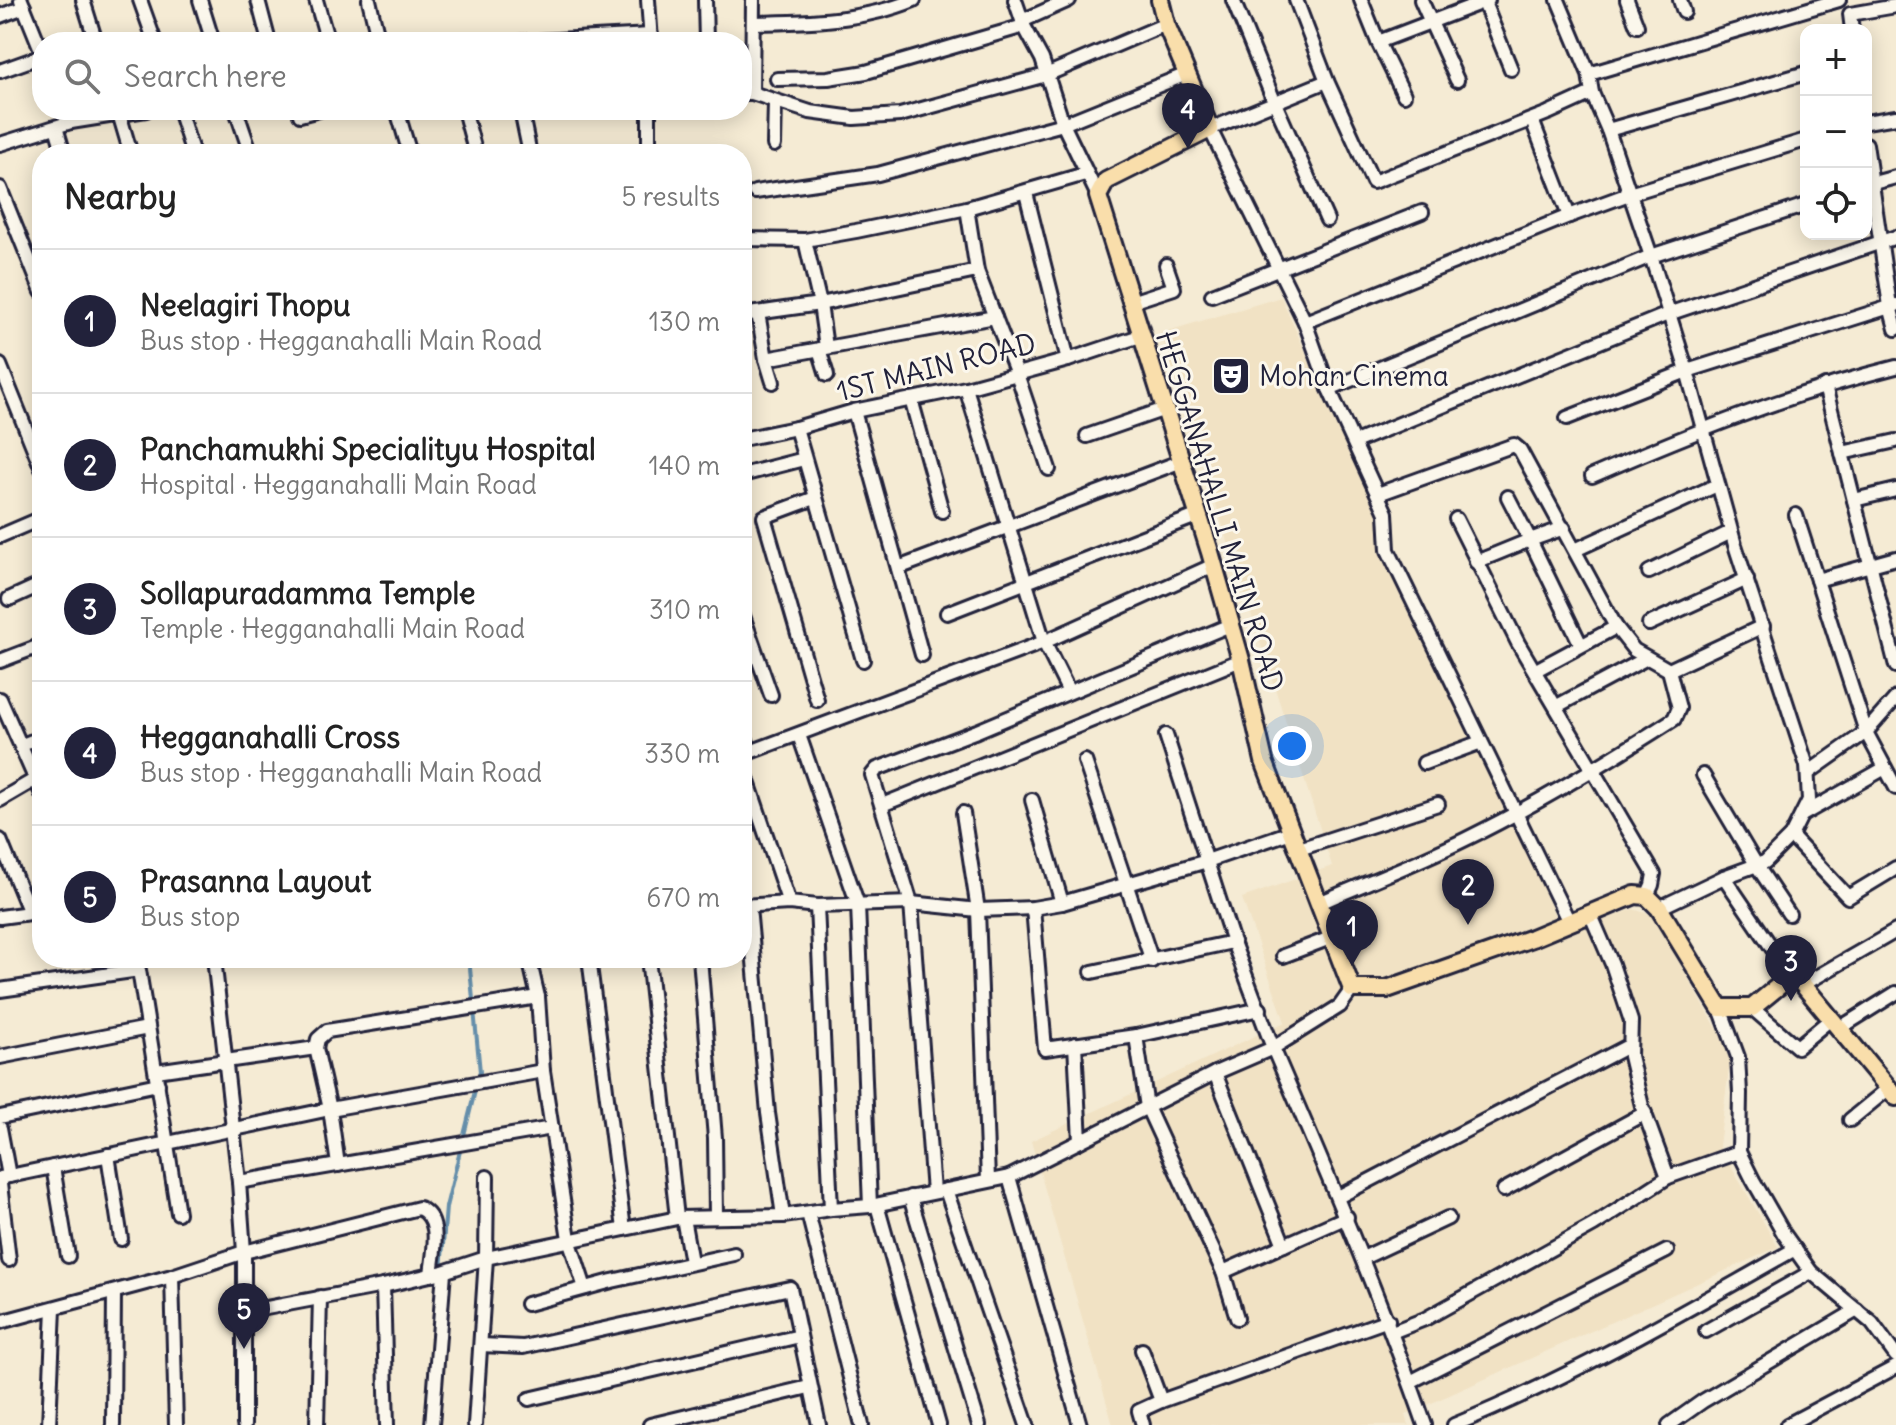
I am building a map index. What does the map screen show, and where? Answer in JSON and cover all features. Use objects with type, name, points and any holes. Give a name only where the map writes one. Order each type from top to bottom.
[{"type":"main road","points":[[1098,196],[1106,181],[1210,129],[1166,24],[1160,0]]},
{"type":"main road","name":"HEGGANAHALLI MAIN ROAD","points":[[1098,196],[1214,565],[1241,660],[1264,761],[1352,989]]},
{"type":"main road","points":[[1352,989],[1387,989],[1635,895],[1653,902],[1720,1008],[1752,1008],[1785,981],[1798,981],[1892,1093]]},
{"type":"street","points":[[83,0],[93,32]]},
{"type":"street","points":[[140,0],[151,32]]},
{"type":"street","points":[[200,0],[210,32]]},
{"type":"street","points":[[258,0],[266,32]]},
{"type":"street","points":[[316,0],[325,32]]},
{"type":"street","points":[[369,0],[377,32]]},
{"type":"street","points":[[648,0],[650,32]]},
{"type":"street","points":[[705,0],[706,32]]},
{"type":"street","points":[[752,35],[753,0]]},
{"type":"street","points":[[753,23],[821,22],[914,0]]},
{"type":"street","points":[[1015,0],[1023,24],[1042,59],[1063,124],[1098,196]]},
{"type":"street","points":[[777,79],[828,78],[866,72],[1023,24],[1069,0]]},
{"type":"street","points":[[1233,0],[1327,220]]},
{"type":"street","points":[[1296,0],[1327,81],[1373,182],[1532,120],[1592,93]]},
{"type":"street","points":[[1361,0],[1404,95]]},
{"type":"street","points":[[1421,0],[1457,80]]},
{"type":"street","points":[[1456,519],[1518,643],[1654,874],[1653,902],[1765,862],[1791,836],[1802,815],[1809,800],[1808,773],[1731,532],[1687,371],[1651,256],[1608,130],[1592,93],[1589,74],[1558,0]]},
{"type":"street","points":[[1627,0],[1637,26]]},
{"type":"street","points":[[1589,74],[1840,0],[1850,14],[1851,24]]},
{"type":"street","points":[[1378,42],[1485,1],[1511,69]]},
{"type":"street","points":[[0,16],[22,3],[33,32]]},
{"type":"street","points":[[1850,14],[1881,4],[1896,6]]},
{"type":"street","points":[[752,95],[797,110],[854,118],[900,115],[1046,75],[1166,24]]},
{"type":"street","points":[[0,71],[32,58]]},
{"type":"street","points":[[755,192],[878,174],[1063,124],[1187,74]]},
{"type":"street","points":[[1608,130],[1800,75]]},
{"type":"street","points":[[1327,81],[1210,129],[1305,322],[1329,389],[1378,494],[1386,513],[1388,550],[1569,922]]},
{"type":"street","points":[[774,145],[775,102]]},
{"type":"street","points":[[1872,121],[1896,117]]},
{"type":"street","points":[[0,144],[56,127],[64,120]]},
{"type":"street","points":[[121,120],[128,144]]},
{"type":"street","points":[[182,120],[190,144]]},
{"type":"street","points":[[239,120],[248,144]]},
{"type":"street","points":[[399,120],[405,144]]},
{"type":"street","points":[[467,120],[473,144]]},
{"type":"street","points":[[523,120],[528,144]]},
{"type":"street","points":[[649,120],[649,144]]},
{"type":"street","points":[[1532,120],[1569,216]]},
{"type":"street","points":[[56,127],[61,144]]},
{"type":"street","points":[[1305,322],[1629,194],[1800,142]]},
{"type":"street","points":[[752,239],[805,240],[967,208],[1085,174]]},
{"type":"street","points":[[1872,183],[1896,177]]},
{"type":"street","points":[[0,188],[32,267]]},
{"type":"street","points":[[1026,193],[1068,360]]},
{"type":"street","points":[[1872,198],[1896,329]]},
{"type":"street","points":[[1329,389],[1651,256],[1800,207]]},
{"type":"street","points":[[967,208],[977,271],[1049,469]]},
{"type":"street","points":[[1212,295],[1422,212]]},
{"type":"street","points":[[1355,442],[1668,314],[1896,237]]},
{"type":"street","points":[[805,240],[820,304],[827,375]]},
{"type":"street","points":[[1131,302],[1174,288],[1166,265]]},
{"type":"street","points":[[752,314],[820,304],[977,271]]},
{"type":"street","points":[[1567,418],[1687,371],[1893,305]]},
{"type":"street","points":[[758,313],[773,382]]},
{"type":"street","points":[[766,359],[995,317]]},
{"type":"street","name":"1ST MAIN ROAD","points":[[752,437],[854,411],[966,388],[1140,336]]},
{"type":"street","points":[[0,365],[32,444]]},
{"type":"street","points":[[1592,476],[1701,429],[1825,386],[1896,367]]},
{"type":"street","points":[[1825,386],[1896,666]]},
{"type":"street","points":[[966,388],[1044,642],[1069,692]]},
{"type":"street","points":[[911,399],[942,511]]},
{"type":"street","points":[[1087,436],[1165,409]]},
{"type":"street","points":[[854,411],[922,655]]},
{"type":"street","points":[[796,428],[863,660]]},
{"type":"street","points":[[1842,453],[1896,441]]},
{"type":"street","points":[[1319,903],[1516,814],[1594,771],[1674,719],[1679,708],[1669,670],[1627,642],[1616,627],[1564,528],[1520,450],[1514,445],[1378,494]]},
{"type":"street","points":[[752,472],[804,459]]},
{"type":"street","points":[[898,568],[1182,461]]},
{"type":"street","points":[[1575,550],[1717,485]]},
{"type":"street","points":[[1854,500],[1896,490]]},
{"type":"street","points":[[1508,497],[1581,645]]},
{"type":"street","points":[[815,498],[764,517],[817,700]]},
{"type":"street","points":[[947,613],[1199,515]]},
{"type":"street","points":[[1796,515],[1866,732],[1896,788]]},
{"type":"street","points":[[0,536],[32,526]]},
{"type":"street","points":[[1476,562],[1564,528]]},
{"type":"street","points":[[1649,572],[1731,532]]},
{"type":"street","points":[[1817,580],[1896,558]]},
{"type":"street","points":[[752,751],[1044,642],[1214,565]]},
{"type":"street","points":[[1649,624],[1747,579]]},
{"type":"street","points":[[9,599],[32,589]]},
{"type":"street","points":[[1027,1425],[940,1191],[911,903],[872,775],[877,769],[1230,625]]},
{"type":"street","points":[[1669,670],[1763,626]]},
{"type":"street","points":[[1536,670],[1616,627]]},
{"type":"street","points":[[0,661],[32,649]]},
{"type":"street","points":[[752,649],[771,695]]},
{"type":"street","points":[[1557,706],[1647,658]]},
{"type":"street","points":[[882,805],[1241,660]]},
{"type":"street","points":[[1808,773],[1866,732],[1896,698]]},
{"type":"street","points":[[0,699],[32,769]]},
{"type":"street","points":[[799,735],[858,905],[874,1206],[939,1425]]},
{"type":"street","points":[[1166,735],[1233,942],[1273,1048],[1347,1217],[1390,1326],[1424,1425]]},
{"type":"street","points":[[22,745],[32,741]]},
{"type":"street","points":[[1424,763],[1481,742]]},
{"type":"street","points":[[1085,761],[1152,961]]},
{"type":"street","points":[[1802,815],[1885,768]]},
{"type":"street","points":[[1703,775],[1789,914]]},
{"type":"street","points":[[0,800],[32,781]]},
{"type":"street","points":[[752,794],[789,903]]},
{"type":"street","points":[[1032,800],[1062,903]]},
{"type":"street","points":[[1296,850],[1438,804]]},
{"type":"street","points":[[963,813],[978,910],[988,1180]]},
{"type":"street","points":[[752,906],[911,903],[978,910],[1033,908],[1062,903],[1207,861],[1291,832]]},
{"type":"street","points":[[1791,836],[1848,897],[1896,868]]},
{"type":"street","points":[[0,840],[32,905]]},
{"type":"street","points":[[1724,877],[1798,981],[1896,931]]},
{"type":"street","points":[[817,906],[831,1209]]},
{"type":"street","points":[[1033,908],[1045,1049],[1136,1036],[1260,1009]]},
{"type":"street","points":[[0,917],[32,913]]},
{"type":"street","points":[[1590,913],[1612,964],[1631,1021],[1630,1056],[1645,1113],[1668,1177]]},
{"type":"street","points":[[1283,956],[1333,937]]},
{"type":"street","points":[[1092,972],[1233,942]]},
{"type":"street","points":[[752,962],[783,1216]]},
{"type":"street","points":[[215,968],[244,1252],[244,1425]]},
{"type":"street","points":[[531,968],[538,997],[543,1071],[569,1239],[585,1288]]},
{"type":"street","points":[[590,968],[624,1229]]},
{"type":"street","points":[[649,968],[680,1218],[691,1262]]},
{"type":"street","points":[[701,968],[715,1138],[716,1217]]},
{"type":"street","points":[[0,990],[139,970],[178,1213]]},
{"type":"street","points":[[245,1312],[383,1286],[486,1258],[680,1218],[783,1216],[874,1206],[1009,1177],[1215,1073],[1273,1048],[1340,1006],[1352,989]]},
{"type":"street","points":[[1752,1008],[1797,1047],[1896,993]]},
{"type":"street","points":[[338,1165],[330,1109],[316,1048],[318,1039],[327,1031],[538,997]]},
{"type":"street","points":[[1720,1008],[1738,1057],[1739,1152],[1753,1180],[1811,1272],[1872,1323],[1896,1356]]},
{"type":"street","points":[[0,1057],[148,1028]]},
{"type":"street","points":[[1136,1036],[1147,1107],[1223,1272],[1237,1318]]},
{"type":"street","points":[[1075,1044],[1080,1141]]},
{"type":"street","points":[[1338,1197],[1630,1045]]},
{"type":"street","points":[[0,1117],[226,1059],[316,1048]]},
{"type":"street","points":[[3,1180],[233,1128],[543,1071]]},
{"type":"street","points":[[1215,1073],[1284,1245]]},
{"type":"street","points":[[1850,1120],[1892,1093]]},
{"type":"street","points":[[1504,1190],[1645,1113]]},
{"type":"street","points":[[0,1128],[9,1260]]},
{"type":"street","points":[[239,1182],[552,1128]]},
{"type":"street","points":[[1143,1425],[1139,1411],[1161,1401],[1390,1326],[1425,1319],[1594,1225],[1668,1177],[1739,1152]]},
{"type":"street","points":[[108,1155],[121,1239]]},
{"type":"street","points":[[53,1167],[68,1256]]},
{"type":"street","points":[[475,1425],[486,1258],[487,1177]]},
{"type":"street","points":[[1009,1177],[1080,1425]]},
{"type":"street","points":[[910,1197],[979,1425]]},
{"type":"street","points":[[0,1322],[172,1276],[244,1252],[419,1208],[429,1213],[435,1222],[438,1273],[432,1425]]},
{"type":"street","points":[[808,1213],[862,1425]]},
{"type":"street","points":[[1223,1272],[1347,1217]]},
{"type":"street","points":[[1363,1258],[1448,1218]]},
{"type":"street","points":[[1454,1425],[1525,1394],[1678,1315],[1795,1249]]},
{"type":"street","points":[[1410,1382],[1667,1251]]},
{"type":"street","points":[[527,1304],[734,1254]]},
{"type":"street","points":[[1706,1331],[1811,1272]]},
{"type":"street","points":[[172,1276],[176,1425]]},
{"type":"street","points":[[383,1286],[387,1425]]},
{"type":"street","points":[[481,1345],[523,1347],[790,1288],[819,1425]]},
{"type":"street","points":[[113,1425],[114,1292]]},
{"type":"street","points":[[317,1425],[320,1297]]},
{"type":"street","points":[[49,1425],[54,1308]]},
{"type":"street","points":[[1669,1425],[1703,1401],[1857,1310]]},
{"type":"street","points":[[529,1399],[800,1336]]},
{"type":"street","points":[[1142,1350],[1161,1401]]},
{"type":"street","points":[[1787,1425],[1896,1367]]},
{"type":"street","points":[[650,1425],[809,1387]]},
{"type":"shaded area","points":[[1281,297],[1563,934],[1633,909],[1652,915],[1731,1053],[1719,1146],[1778,1247],[1405,1415],[1408,1425],[1113,1425],[1031,1141],[1285,1022],[1242,898],[1332,866],[1161,333]]},
{"type":"waterway","points":[[470,968],[480,1072],[478,1079]]},
{"type":"waterway","points":[[441,1270],[446,1207],[476,1087]]},
{"type":"place","name":"Hegganahalli Cross","points":[[1188,149]]},
{"type":"place","name":"Mohan Cinema","points":[[1231,376]]},
{"type":"place","name":"Panchamukhi Specialityu Hospital","points":[[1468,925]]},
{"type":"place","name":"Neelagiri Thopu","points":[[1352,966]]},
{"type":"place","name":"Sollapuradamma Temple","points":[[1791,1001]]},
{"type":"place","name":"Prasanna Layout","points":[[244,1349]]}]
